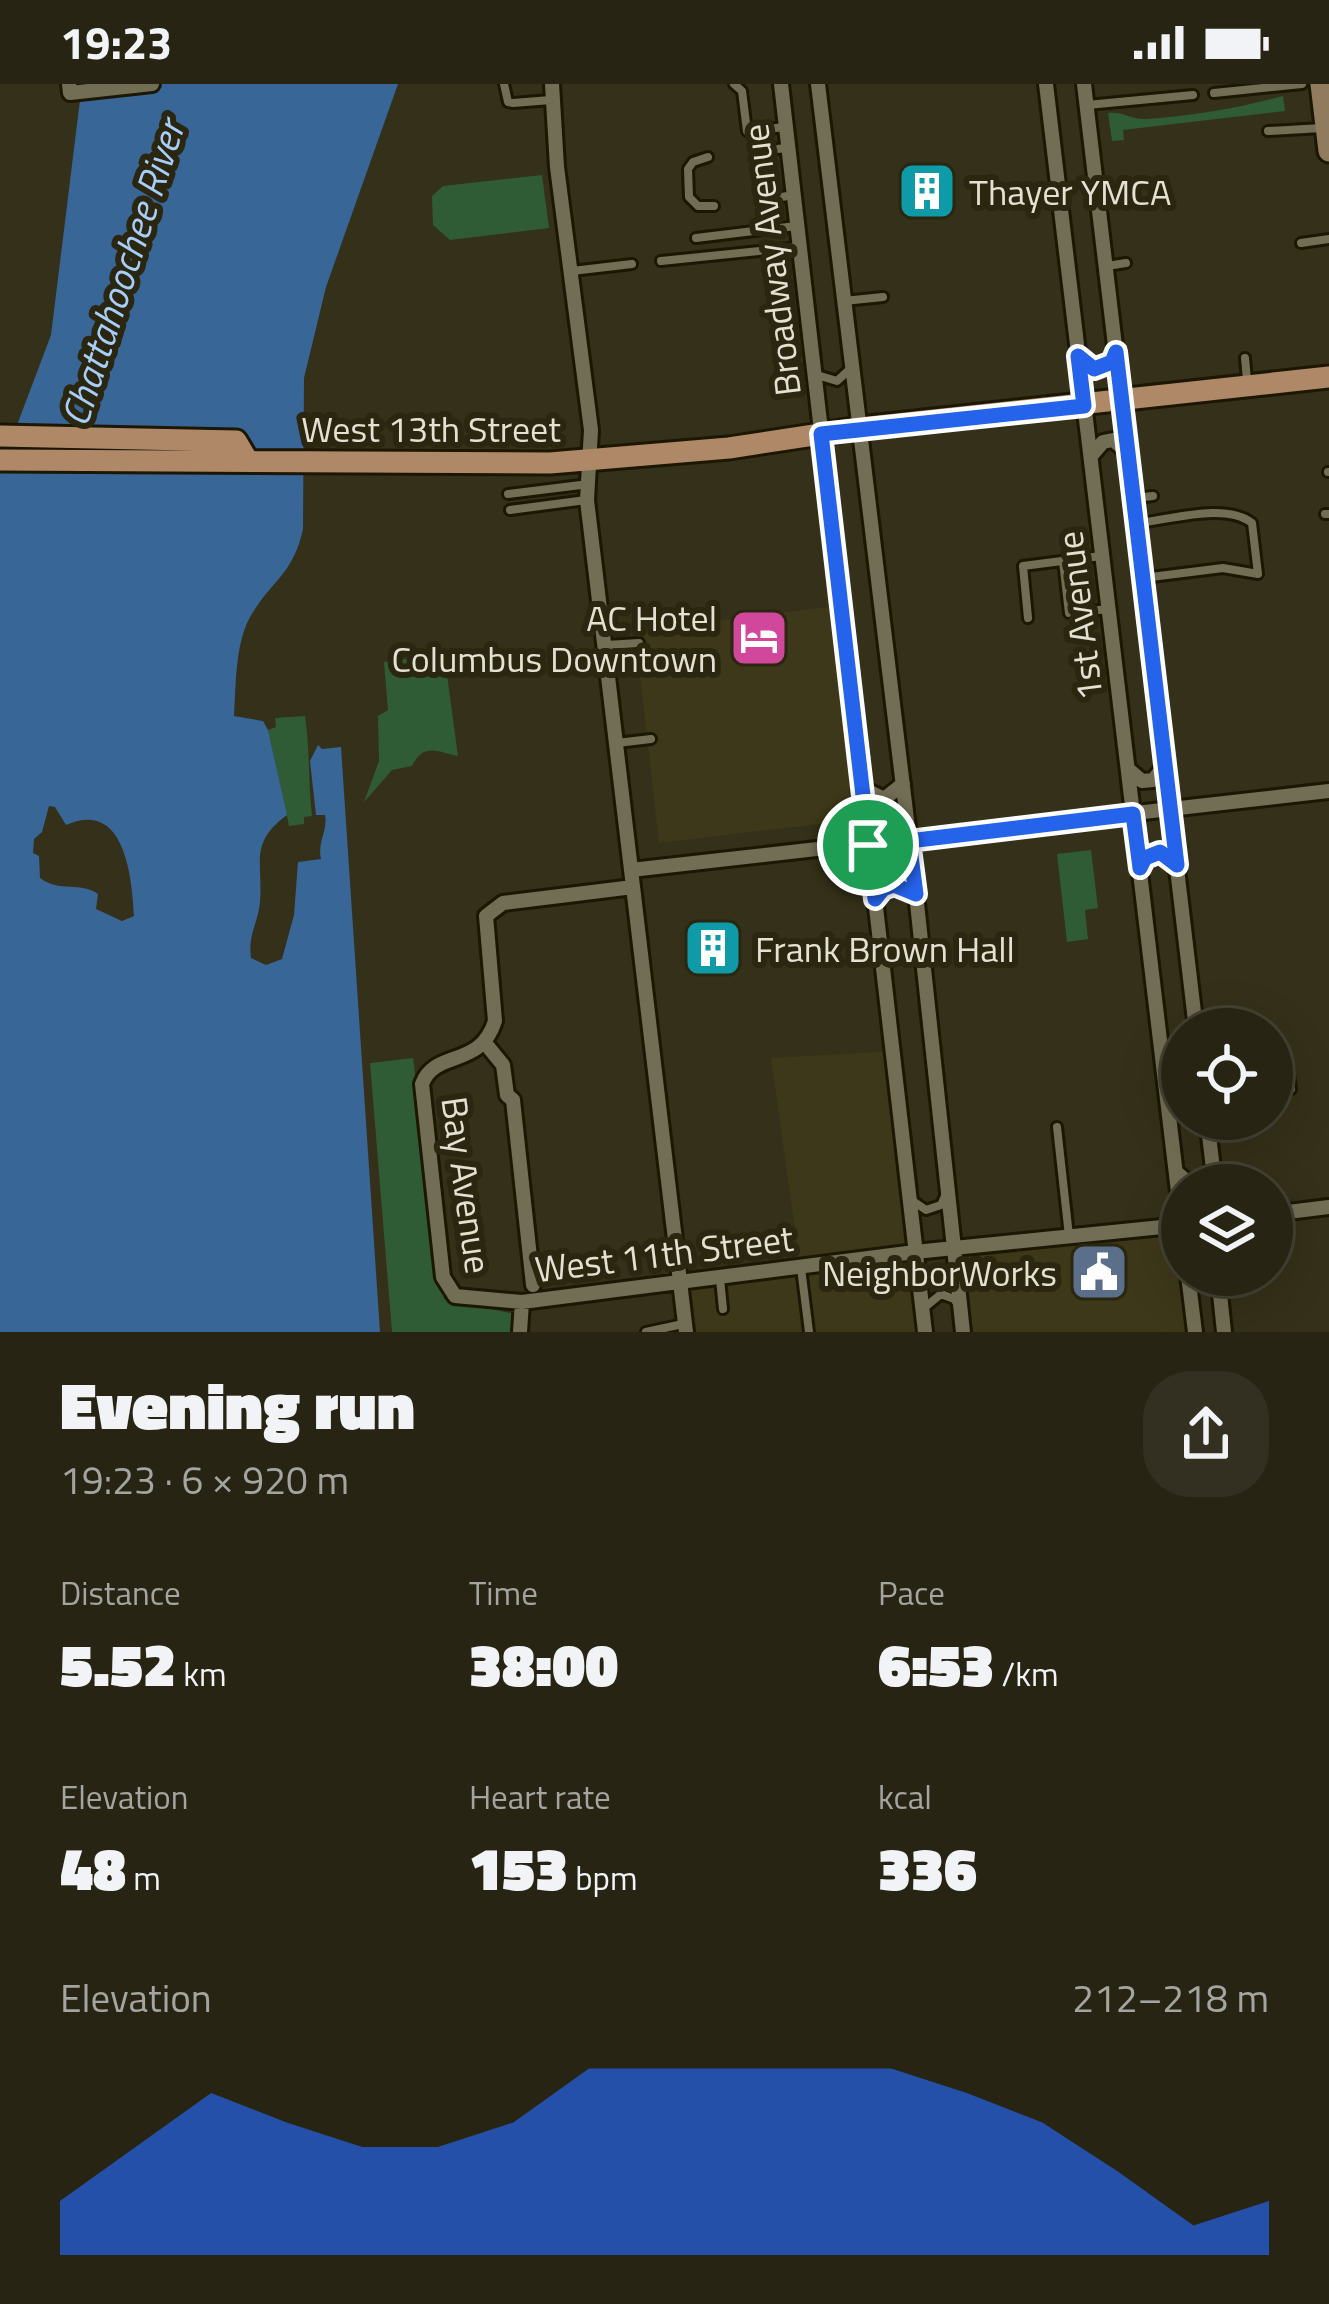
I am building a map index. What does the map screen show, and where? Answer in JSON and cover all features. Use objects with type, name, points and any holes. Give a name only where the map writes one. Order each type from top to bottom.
[{"type":"main road","points":[[1321,84],[1328,136]]},
{"type":"main road","name":"West 13th Street","points":[[0,460],[550,463],[730,448],[860,428],[1329,377]]},
{"type":"main road","points":[[0,436],[236,441],[248,461]]},
{"type":"street","points":[[69,84],[70,93],[152,84]]},
{"type":"street","name":"Broadway Avenue","points":[[781,84],[925,1332]]},
{"type":"street","name":"Broadway Avenue","points":[[818,84],[916,894],[963,1332]]},
{"type":"street","name":"1st Avenue","points":[[1046,84],[1175,1164]]},
{"type":"street","name":"1st Avenue","points":[[1084,84],[1194,1008]]},
{"type":"street","points":[[550,89],[591,430],[587,500],[685,1328]]},
{"type":"street","points":[[1078,356],[1094,369],[1112,362],[1116,352]]},
{"type":"street","points":[[1090,456],[1102,442],[1113,440],[1128,452]]},
{"type":"street","points":[[1128,769],[1142,781],[1153,780],[1165,765]]},
{"type":"street","points":[[862,788],[884,799],[903,784]]},
{"type":"street","points":[[631,870],[1329,791]]},
{"type":"street","points":[[1140,868],[1145,858],[1160,852],[1177,865]]},
{"type":"street","points":[[875,899],[894,885],[916,894]]},
{"type":"street","name":"Bay Avenue","points":[[454,1296],[443,1277],[422,1084],[435,1066],[465,1057],[485,1043],[495,1021],[484,925],[490,910],[503,903],[633,887]]},
{"type":"street","points":[[485,1043],[503,1065],[507,1095],[513,1100],[533,1285]]},
{"type":"street","points":[[1293,1211],[1329,1207]]},
{"type":"street","name":"West 11th Street","points":[[454,1296],[522,1302],[915,1252],[1161,1227]]},
{"type":"street","points":[[1191,1296],[1195,1332]]},
{"type":"street","points":[[1220,1296],[1224,1332]]},
{"type":"street","name":"Bay Avenue","points":[[520,1332],[522,1302]]},
{"type":"lane","points":[[504,84],[508,102],[513,104],[550,89]]},
{"type":"lane","points":[[734,84],[742,91],[747,131],[786,126]]},
{"type":"lane","points":[[1214,93],[1301,84]]},
{"type":"lane","points":[[1087,105],[1193,95]]},
{"type":"lane","points":[[1268,131],[1308,126],[1328,136]]},
{"type":"lane","points":[[757,152],[788,148]]},
{"type":"lane","points":[[708,157],[688,169],[689,197],[698,206],[714,206]]},
{"type":"lane","points":[[763,200],[794,196]]},
{"type":"lane","points":[[696,238],[797,226]]},
{"type":"lane","points":[[1301,243],[1329,239]]},
{"type":"lane","points":[[662,261],[800,247]]},
{"type":"lane","points":[[1106,266],[1126,263]]},
{"type":"lane","points":[[572,271],[632,264]]},
{"type":"lane","points":[[844,301],[883,296]]},
{"type":"lane","points":[[814,368],[818,377],[837,381],[848,373],[851,357]]},
{"type":"lane","points":[[1245,358],[1248,387]]},
{"type":"lane","points":[[508,494],[590,484]]},
{"type":"lane","points":[[1133,498],[1153,496]]},
{"type":"lane","points":[[510,509],[587,500]]},
{"type":"lane","points":[[1136,524],[1224,514],[1236,514],[1252,523],[1258,574],[1223,568],[1143,578]]},
{"type":"lane","points":[[1028,618],[1023,566],[1102,556]]},
{"type":"lane","points":[[1063,561],[1069,613],[1108,609]]},
{"type":"lane","points":[[604,646],[639,643]]},
{"type":"lane","points":[[617,743],[651,740]]},
{"type":"lane","points":[[1057,1127],[1069,1236]]},
{"type":"lane","points":[[909,1198],[926,1210],[941,1205],[946,1194]]},
{"type":"lane","points":[[801,1267],[809,1332]]},
{"type":"lane","points":[[720,1277],[723,1309]]},
{"type":"lane","points":[[922,1311],[941,1294],[960,1307]]},
{"type":"lane","points":[[646,1332],[685,1328]]},
{"type":"shaded area","points":[[829,607],[854,820],[659,843],[635,630]]},
{"type":"shaded area","points":[[892,1051],[925,1332],[686,1332],[680,1282],[800,1266],[771,1058]]},
{"type":"shaded area","points":[[1161,1227],[1161,1296],[1187,1296],[1195,1332],[963,1332],[953,1248]]},
{"type":"green space","points":[[1283,96],[1285,111],[1123,130],[1124,140],[1112,141],[1108,113],[1164,118]]},
{"type":"green space","points":[[542,175],[549,228],[450,240],[433,225],[432,196],[443,186]]},
{"type":"green space","points":[[438,655],[439,661],[445,660],[458,756],[433,750],[422,753],[412,766],[392,770],[364,802],[379,761],[378,716],[388,710],[384,662]]},
{"type":"green space","points":[[305,716],[312,816],[304,817],[304,824],[289,826],[268,730],[276,727],[275,718]]},
{"type":"green space","points":[[1091,850],[1098,908],[1085,910],[1088,939],[1067,942],[1057,854]]},
{"type":"green space","points":[[413,1058],[444,1299],[520,1315],[514,1332],[392,1332],[370,1063]]},
{"type":"water","name":"Chattahoochee River","points":[[82,84],[398,84],[326,287],[304,378],[299,545],[244,630],[234,716],[263,721],[268,730],[287,815],[267,835],[260,854],[260,902],[250,949],[251,958],[266,965],[282,959],[294,915],[298,862],[321,859],[325,815],[316,815],[310,761],[318,745],[322,749],[341,747],[380,1332],[0,1332],[0,470],[51,335]],"holes":[[[49,806],[55,807],[66,825],[101,822],[112,832],[127,862],[134,916],[122,921],[96,909],[98,894],[91,890],[40,878],[34,839],[42,832]]]},
{"type":"place","name":"Thayer YMCA","points":[[927,191]]},
{"type":"place","name":"AC Hotel Columbus Downtown","points":[[759,638]]},
{"type":"place","name":"Frank Brown Hall","points":[[713,948]]},
{"type":"place","name":"NeighborWorks","points":[[1099,1272]]},
{"type":"route","points":[[1116,352],[1177,865],[1160,852],[1151,853],[1140,868],[1133,814],[909,841],[916,894],[894,885],[875,899],[868,845],[821,434],[1084,406],[1078,356],[1094,369],[1112,362],[1116,352]]}]
